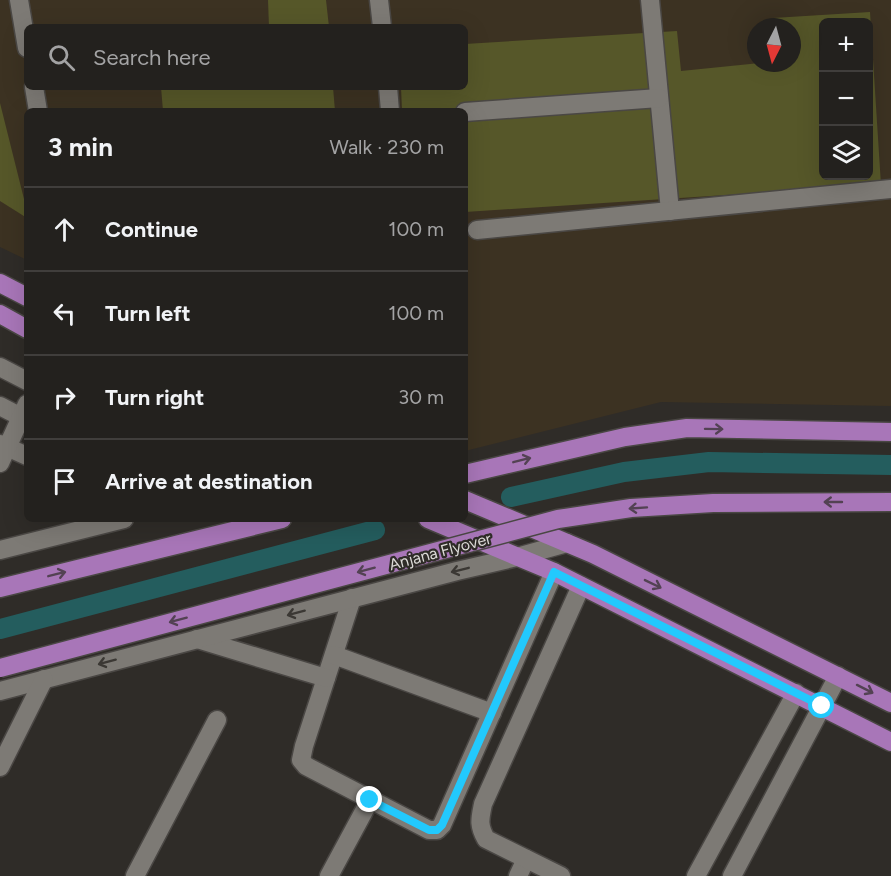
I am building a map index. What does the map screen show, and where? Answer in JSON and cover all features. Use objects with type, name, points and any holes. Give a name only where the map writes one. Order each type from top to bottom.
[{"type":"main road","points":[[0,283],[24,295]]},
{"type":"main road","points":[[0,314],[24,327]]},
{"type":"main road","points":[[468,473],[625,437],[687,428],[891,432]]},
{"type":"main road","points":[[468,501],[593,554],[891,703]]},
{"type":"main road","name":"Anjana Flyover","points":[[0,668],[558,519],[631,508],[702,503],[891,502]]},
{"type":"main road","points":[[0,588],[270,522]]},
{"type":"main road","points":[[435,522],[554,572],[891,742]]},
{"type":"street","points":[[19,0],[24,30]]},
{"type":"street","points":[[379,0],[382,24]]},
{"type":"street","points":[[650,0],[670,211]]},
{"type":"street","points":[[34,90],[38,108]]},
{"type":"street","points":[[388,90],[390,108]]},
{"type":"street","points":[[468,112],[659,98]]},
{"type":"street","points":[[477,230],[891,189]]},
{"type":"street","points":[[0,367],[24,379]]},
{"type":"street","points":[[0,406],[24,414]]},
{"type":"street","points":[[24,416],[2,452],[24,456]]},
{"type":"street","points":[[0,550],[112,522]]},
{"type":"street","points":[[0,691],[567,543]]},
{"type":"street","points":[[352,598],[301,760],[306,766],[370,800],[429,830],[437,830],[442,825],[554,572]]},
{"type":"street","points":[[561,876],[486,839],[481,831],[480,820],[483,804],[581,586]]},
{"type":"street","points":[[197,639],[326,678]]},
{"type":"street","points":[[334,655],[492,713]]},
{"type":"street","points":[[735,875],[838,676]]},
{"type":"street","points":[[0,767],[44,679]]},
{"type":"street","points":[[696,876],[796,693]]},
{"type":"street","points":[[135,876],[217,720]]},
{"type":"street","points":[[329,876],[370,800]]},
{"type":"street","points":[[518,876],[526,859]]},
{"type":"shaded area","points":[[0,0],[891,0],[891,406],[661,402],[468,450],[468,108],[24,108],[24,259],[0,247]]},
{"type":"shaded area","points":[[268,0],[326,0],[329,24],[269,24]]},
{"type":"shaded area","points":[[870,12],[870,18],[819,18],[819,180],[873,180],[873,59],[881,185],[468,212],[468,108],[402,108],[401,90],[468,90],[468,44],[677,31],[681,71],[747,64],[747,72],[801,72],[801,18],[773,18]]},
{"type":"shaded area","points":[[161,90],[333,90],[335,108],[163,108]]},
{"type":"shaded area","points":[[0,103],[24,199],[24,216],[0,201]]},
{"type":"waterway","points":[[511,497],[624,472],[709,462],[891,465]]},
{"type":"waterway","points":[[0,629],[375,530]]},
{"type":"route","points":[[370,800],[429,830],[437,830],[442,825],[554,572],[822,706]]}]
